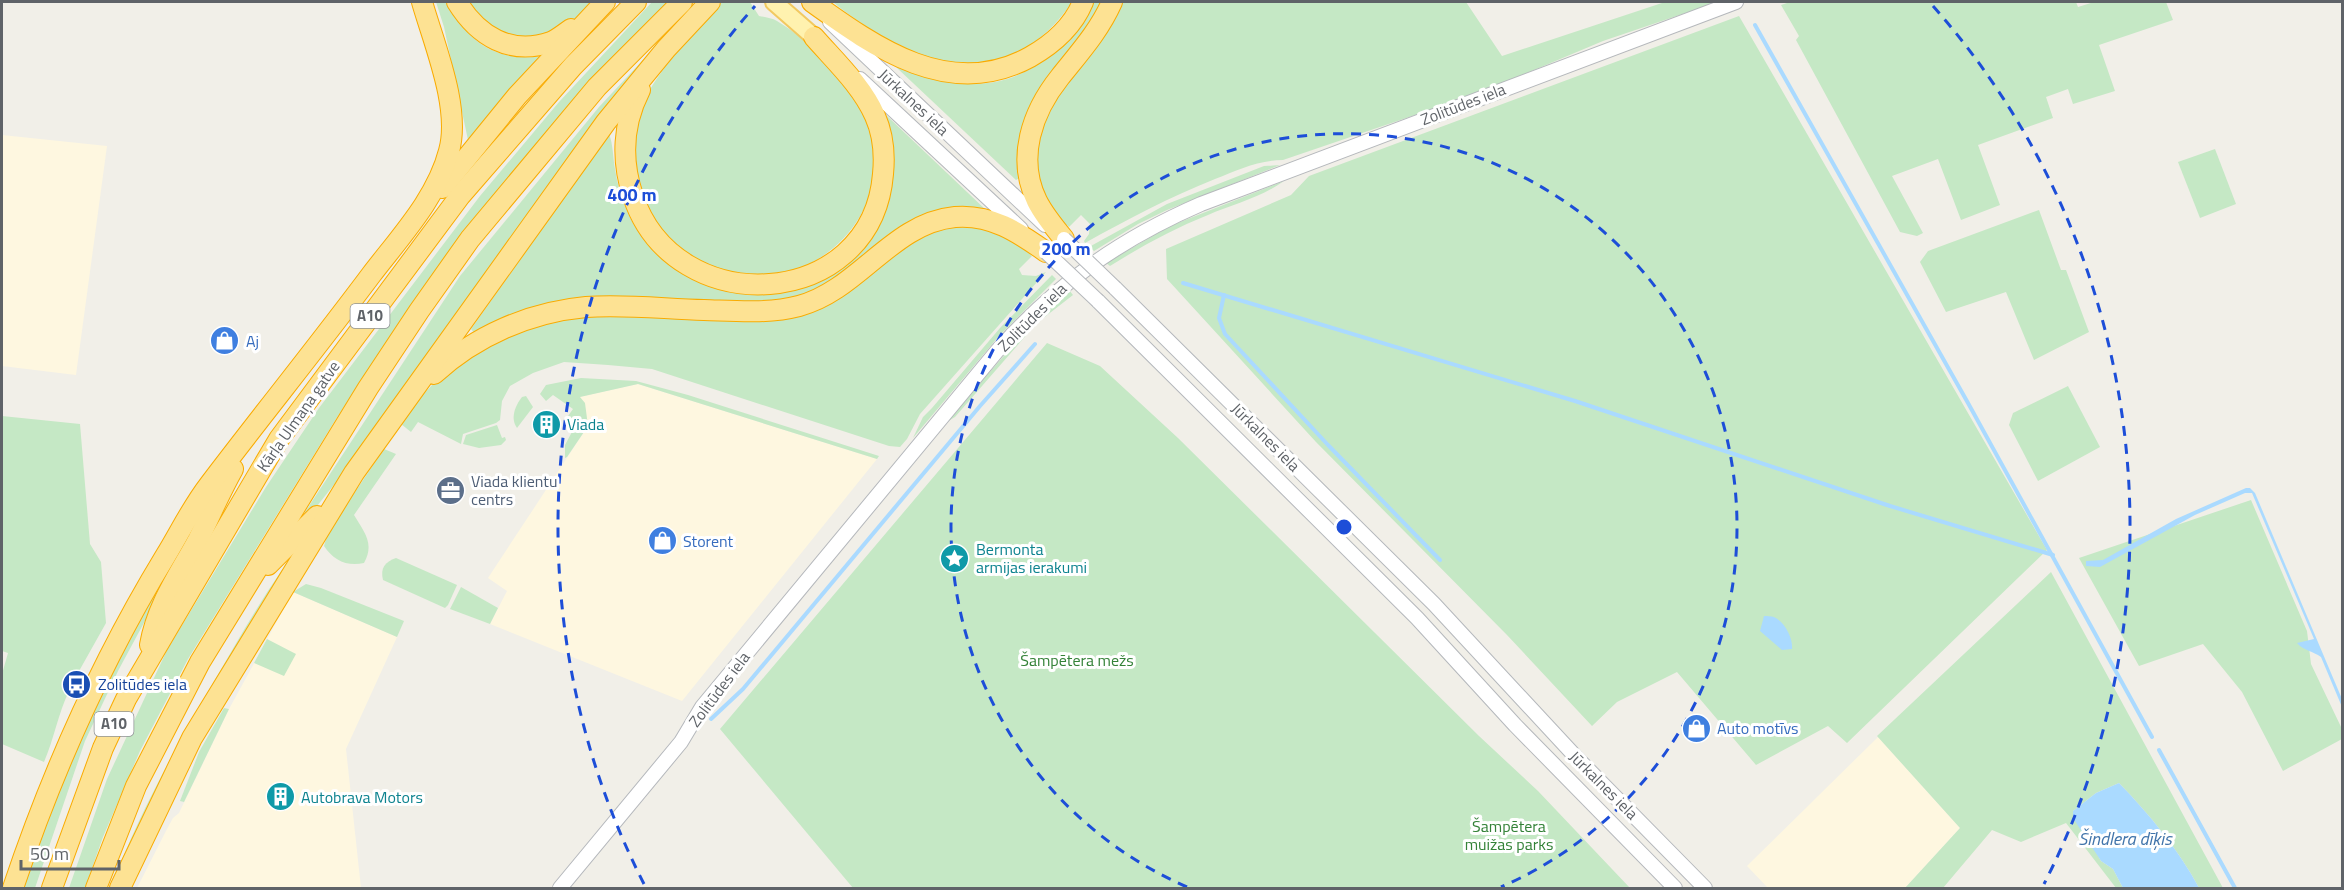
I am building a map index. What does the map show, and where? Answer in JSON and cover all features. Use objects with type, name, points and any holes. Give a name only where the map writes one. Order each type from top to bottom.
[{"type":"highway","points":[[13,888],[56,769],[117,639],[207,488],[265,416],[408,226],[441,177],[450,147],[452,124],[446,84],[422,2]]},
{"type":"highway","points":[[457,2],[468,20],[490,38],[508,44],[527,45],[552,41],[600,6]]},
{"type":"highway","name":"Kārļa Ulmaņa gatve","points":[[52,888],[103,748],[147,662],[279,439],[460,196],[573,66],[636,2]]},
{"type":"highway","name":"A10","points":[[96,888],[136,786],[200,662],[419,311],[470,239],[597,87],[682,2]]},
{"type":"highway","points":[[120,888],[192,738],[354,473],[606,122],[666,49],[710,2]]},
{"type":"highway","points":[[811,2],[887,51],[929,68],[958,75],[999,69],[1039,52],[1067,27],[1083,2]]},
{"type":"highway","points":[[1064,239],[1044,212],[1032,187],[1028,160],[1030,131],[1041,104],[1091,40],[1112,2]]},
{"type":"highway","points":[[408,226],[517,96],[600,6]]},
{"type":"highway","points":[[666,49],[635,99],[626,132],[627,170],[631,191],[642,218],[649,231],[664,248],[698,272],[743,285],[774,285],[810,274],[846,251],[858,238],[873,214],[882,183],[883,144],[875,115],[860,90],[814,37]]},
{"type":"highway","points":[[402,405],[450,360],[464,350],[495,333],[531,319],[585,307],[756,312],[800,306],[840,287],[910,232],[943,219],[968,217],[993,221],[1016,231],[1046,252]]},
{"type":"highway","points":[[147,662],[153,630],[165,596],[198,540],[224,486],[265,416]]},
{"type":"highway","points":[[248,583],[301,533],[354,473]]},
{"type":"main road","points":[[774,2],[814,37]]},
{"type":"street","name":"Jūrkalnes iela","points":[[811,2],[840,33],[1115,288],[1417,588],[1575,756],[1705,888]]},
{"type":"street","name":"Zolitūdes iela","points":[[560,888],[681,742],[710,698],[997,351],[1043,302],[1090,264],[1143,232],[1201,204],[1736,2]]},
{"type":"street","name":"Jūrkalnes iela","points":[[814,37],[1098,301],[1417,618],[1515,725],[1675,888]]},
{"type":"shaded area","points":[[2,135],[107,146],[76,375],[2,366]]},
{"type":"shaded area","name":"Storent","points":[[638,384],[877,459],[682,701],[490,624],[507,591],[488,578],[588,426],[579,397]]},
{"type":"shaded area","points":[[293,592],[397,637],[346,749],[361,888],[137,888],[173,818],[179,813],[229,709]]},
{"type":"shaded area","points":[[1878,737],[1960,828],[1905,888],[1768,888],[1747,866]]},
{"type":"green space","points":[[436,2],[447,2],[461,24],[487,48],[510,56],[543,57],[468,140],[444,27]]},
{"type":"green space","points":[[469,2],[596,2],[556,33],[537,38],[525,38],[514,37],[493,28],[484,21]]},
{"type":"green space","points":[[652,2],[668,2],[604,69],[474,218],[400,321],[336,419],[188,659],[140,751],[103,837],[85,888],[69,888],[107,779],[167,650],[266,487],[319,408],[480,196],[559,102]]},
{"type":"green space","points":[[697,2],[349,466],[309,516],[306,515],[305,512],[460,276],[599,107]]},
{"type":"green space","points":[[720,2],[750,2],[759,16],[777,21],[814,49],[847,87],[862,112],[874,154],[870,193],[854,226],[827,253],[794,270],[757,277],[718,270],[681,248],[663,233],[647,207],[638,184],[633,146],[640,110],[664,68]]},
{"type":"green space","points":[[833,2],[1072,2],[1043,35],[1019,52],[991,63],[959,66],[920,56],[900,46],[881,36]]},
{"type":"green space","points":[[1093,2],[1105,2],[1094,23],[1042,89],[1023,176],[1016,180],[896,67],[933,79],[952,82],[971,84],[1008,79],[1025,71],[1049,54],[1090,9]]},
{"type":"green space","points":[[1121,2],[1466,2],[1502,56],[1665,2],[1711,2],[1709,5],[1603,41],[1508,81],[1418,114],[1283,160],[1240,169],[1165,201],[1085,243],[1090,224],[1081,215],[1069,227],[1067,225],[1065,227],[1055,216],[1040,188],[1035,157],[1040,123]]},
{"type":"green space","points":[[1790,2],[2076,2],[2078,7],[2094,2],[2166,2],[2173,20],[2099,45],[2115,91],[2073,104],[2068,89],[2046,97],[2053,118],[1978,145],[2000,205],[1961,220],[1938,159],[1892,176],[1923,233],[1917,236],[1900,232],[1796,40],[1799,36],[1781,5]]},
{"type":"green space","points":[[1739,16],[2047,550],[1847,743],[1828,726],[1756,765],[1677,672],[1617,702],[1592,726],[1507,635],[1316,442],[1167,279],[1166,249],[1291,195],[1309,176]]},
{"type":"green space","points":[[886,115],[987,211],[967,210],[828,286],[783,302],[618,300],[476,335],[471,329],[609,134],[619,189],[630,218],[647,244],[676,270],[710,286],[747,293],[784,292],[819,281],[849,261],[874,233],[889,196],[892,156]]},
{"type":"green space","points":[[2215,149],[2236,204],[2200,218],[2178,162]]},
{"type":"green space","points":[[1280,165],[1167,210],[1138,224],[1094,251],[1089,247],[1167,204],[1264,166]]},
{"type":"green space","points":[[1284,181],[1257,196],[1170,232],[1110,266],[1106,263],[1170,226]]},
{"type":"green space","points":[[2039,210],[2061,270],[2066,270],[2089,332],[2034,360],[2006,292],[1946,312],[1920,262],[1928,251]]},
{"type":"green space","points":[[956,224],[992,228],[1031,251],[1029,253],[1032,256],[1019,269],[1022,275],[1036,276],[1046,272],[920,414],[907,439],[900,447],[889,446],[652,369],[564,362],[533,373],[510,386],[502,401],[500,420],[463,434],[461,444],[418,422],[411,432],[401,424],[410,408],[436,381],[477,349],[534,324],[586,315],[760,319],[914,237]]},
{"type":"green space","points":[[1052,275],[1056,279],[999,336],[913,438],[923,417],[1000,328]]},
{"type":"green space","points":[[1069,290],[1073,295],[1037,323],[955,417],[945,423],[1031,325]]},
{"type":"green space","name":"Šampētera mežs","points":[[1047,343],[1100,366],[1178,438],[1479,736],[1538,791],[1630,888],[853,888],[720,729]]},
{"type":"green space","points":[[581,378],[636,381],[688,395],[879,456],[877,459],[638,384],[580,397],[585,403],[588,426],[565,458],[565,445],[573,430],[568,416],[573,409],[553,395],[546,401],[540,394],[546,385]]},
{"type":"green space","points":[[2068,386],[2100,447],[2038,481],[2009,425],[2013,413]]},
{"type":"green space","points":[[526,396],[533,407],[517,428],[514,412],[522,397]]},
{"type":"green space","points":[[2,416],[80,424],[90,544],[101,562],[106,623],[74,680],[71,678],[66,689],[69,691],[44,762],[2,744],[2,674],[8,653],[2,651]]},
{"type":"green space","points":[[497,425],[502,438],[505,437],[506,440],[501,445],[479,448],[463,444],[466,435]]},
{"type":"green space","points":[[384,449],[396,454],[354,515],[367,538],[367,556],[364,563],[346,563],[332,555],[324,546],[328,532]]},
{"type":"green space","points":[[217,487],[118,671],[85,741],[35,888],[19,888],[107,676]]},
{"type":"green space","points":[[2251,500],[2307,631],[2311,664],[2342,729],[2342,739],[2283,771],[2242,692],[2203,644],[2139,666],[2079,558]]},
{"type":"green space","points":[[313,529],[111,888],[145,809],[199,708],[260,604],[298,547]]},
{"type":"green space","points":[[396,558],[457,585],[448,605],[445,608],[383,580],[384,566]]},
{"type":"green space","points":[[2051,572],[2223,888],[2199,888],[2163,833],[2119,783],[2096,793],[2073,811],[2101,861],[2113,869],[2123,888],[2116,888],[2066,823],[2021,842],[1992,830],[1943,888],[1905,888],[1960,828],[1877,736]]},
{"type":"green space","points":[[306,584],[404,621],[397,637],[293,592]]},
{"type":"green space","points":[[461,587],[498,608],[490,624],[450,609]]},
{"type":"green space","points":[[267,639],[296,654],[284,676],[254,663]]},
{"type":"green space","points":[[224,708],[229,709],[184,802],[180,801],[199,752]]},
{"type":"water","points":[[2250,488],[2255,493],[2342,699],[2342,707],[2321,657],[2297,643],[2314,639],[2252,493],[2245,493],[2195,515],[2100,567],[2086,566],[2086,561],[2103,560],[2176,519]]},
{"type":"water","points":[[1764,616],[1774,617],[1785,626],[1790,635],[1792,649],[1782,650],[1760,631]]},
{"type":"water","name":"Šindlera dīķis","points":[[2119,783],[2163,833],[2199,888],[2123,888],[2113,869],[2101,861],[2073,818],[2073,811],[2096,793]]},
{"type":"waterway","points":[[1755,25],[1968,403],[2152,737]]},
{"type":"waterway","points":[[1183,283],[1575,401],[1890,506],[2053,555]]},
{"type":"waterway","points":[[1224,295],[1219,318],[1225,334],[1328,445],[1440,560]]},
{"type":"waterway","points":[[711,719],[743,689],[980,406],[1035,344]]},
{"type":"waterway","points":[[2159,750],[2235,888]]},
{"type":"place","name":"Aj","points":[[225,341]]},
{"type":"place","name":"Viada","points":[[546,424]]},
{"type":"place","name":"Viada klientu centrs","points":[[450,490]]},
{"type":"place","name":"Storent","points":[[662,541]]},
{"type":"place","name":"Bermonta armijas ierakumi","points":[[955,558]]},
{"type":"place","name":"Zolitūdes iela","points":[[77,684]]},
{"type":"place","name":"Auto motīvs","points":[[1696,728]]},
{"type":"place","name":"Autobrava Motors","points":[[280,797]]},
{"type":"park label","name":"Šampētera muižas parks","points":[[1509,835]]}]
